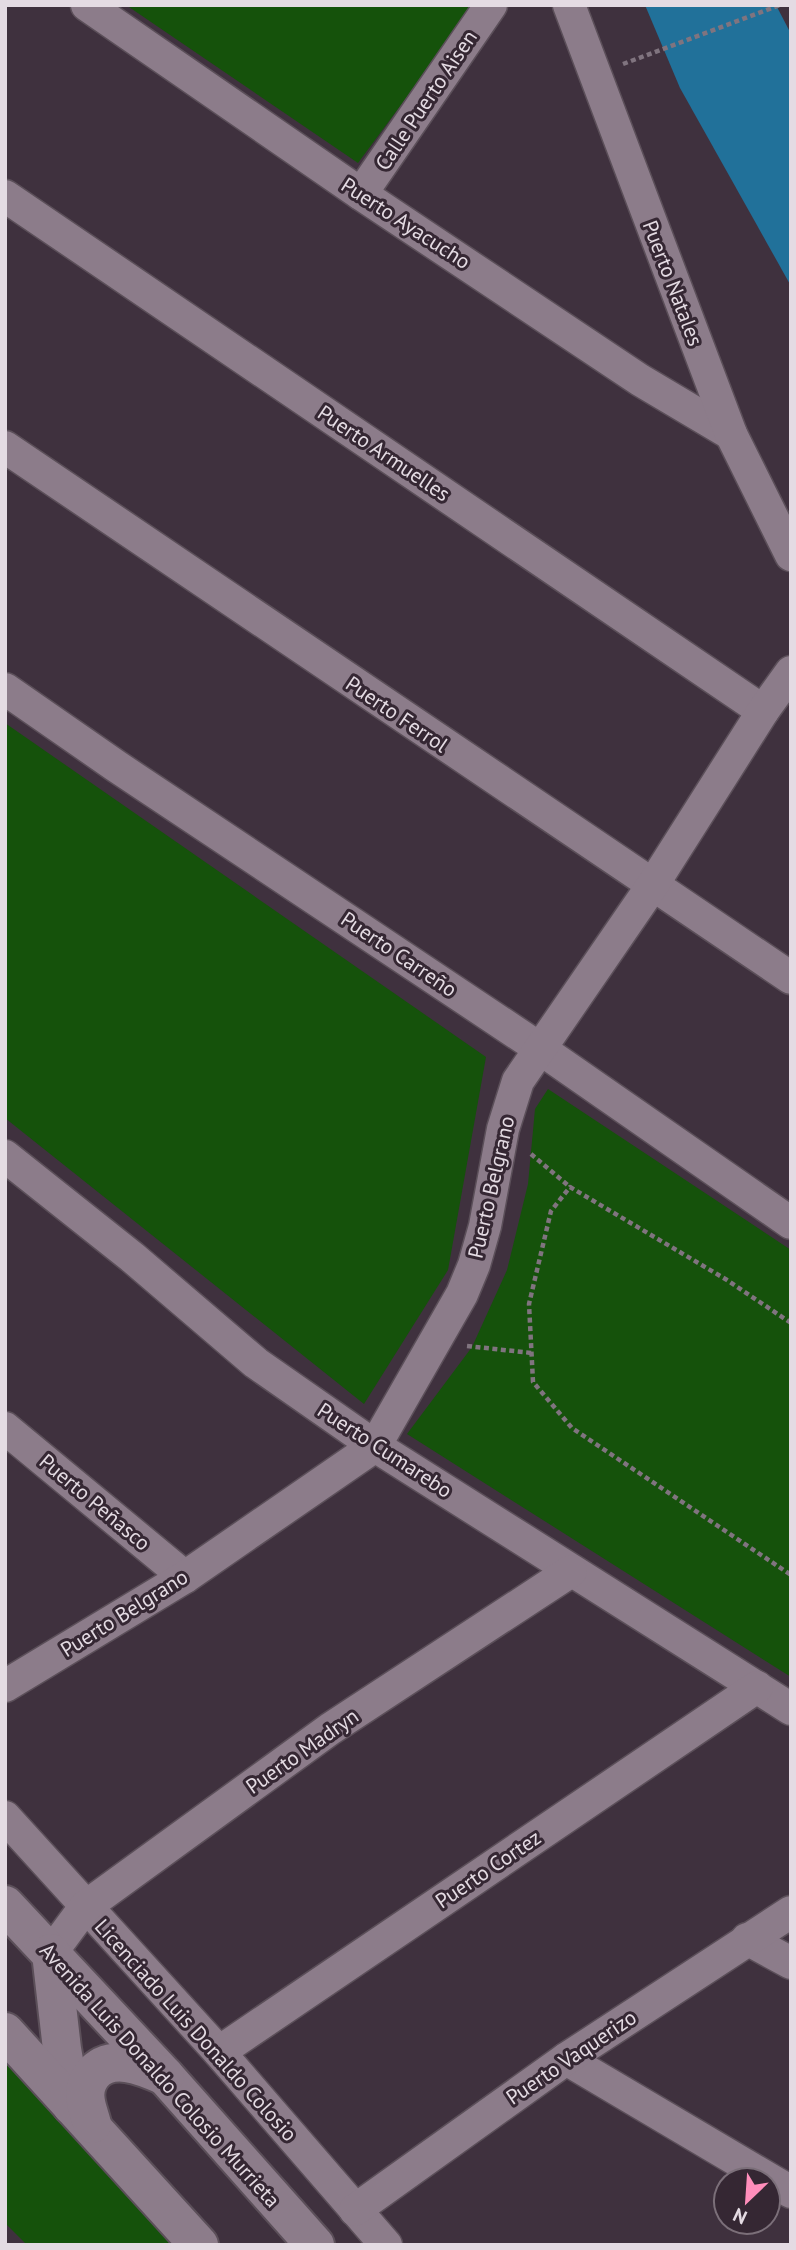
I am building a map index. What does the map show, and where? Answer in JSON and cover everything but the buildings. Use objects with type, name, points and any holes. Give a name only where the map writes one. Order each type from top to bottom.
[{"type":"main road","name":"Avenida Luis Donaldo Colosio Murrieta","points":[[5,1905],[57,1970],[164,2076],[315,2245]]},
{"type":"main road","points":[[5,2017],[28,2019],[47,2007],[57,1970]]},
{"type":"main road","points":[[57,1970],[60,2037],[83,2118]]},
{"type":"main road","points":[[5,2032],[199,2245]]},
{"type":"main road","points":[[83,2118],[87,2082],[97,2069],[112,2062],[144,2066],[164,2076]]},
{"type":"street","name":"Puerto Ayacucho","points":[[87,5],[361,194],[640,380],[731,435]]},
{"type":"street","name":"Calle Puerto Aisen","points":[[361,194],[491,5]]},
{"type":"street","name":"Puerto Natales","points":[[569,5],[731,435],[791,555]]},
{"type":"street","name":"Puerto Armuelles","points":[[5,196],[763,711]]},
{"type":"street","name":"Puerto Ferrol","points":[[5,447],[791,978]]},
{"type":"street","name":"Puerto Belgrano","points":[[5,1686],[185,1577],[375,1446],[462,1294],[474,1265],[485,1226],[503,1129],[518,1081],[652,886],[791,671]]},
{"type":"street","name":"Puerto Carreño","points":[[5,689],[127,774],[539,1048],[791,1223]]},
{"type":"street","name":"Puerto Cumarebo","points":[[5,1156],[132,1257],[256,1363],[375,1446],[791,1709]]},
{"type":"street","name":"Puerto Peñasco","points":[[5,1428],[185,1577]]},
{"type":"street","name":"Puerto Madryn","points":[[57,1970],[85,1906],[330,1729],[571,1571]]},
{"type":"street","name":"Puerto Cortez","points":[[219,2052],[757,1687]]},
{"type":"street","name":"Licenciado Luis Donaldo Colosio","points":[[5,1817],[219,2052],[386,2245]]},
{"type":"street","name":"Puerto Vaquerizo","points":[[355,2210],[566,2059],[791,1912]]},
{"type":"street","points":[[747,1939],[791,1963]]},
{"type":"street","points":[[566,2059],[791,2192]]},
{"type":"path","points":[[637,58],[780,5]]},
{"type":"path","points":[[503,1129],[570,1187],[727,1280],[791,1323]]},
{"type":"path","points":[[570,1187],[551,1211],[529,1304],[533,1382],[572,1428],[791,1575]]},
{"type":"path","points":[[434,1343],[532,1353]]},
{"type":"green space","points":[[126,5],[475,5],[358,163]]},
{"type":"green space","points":[[5,723],[486,1057],[448,1270],[364,1404],[5,1118]]},
{"type":"green space","points":[[548,1089],[791,1250],[791,1677],[407,1434],[472,1347],[507,1270],[528,1184],[535,1109]]},
{"type":"green space","points":[[5,2053],[177,2245],[27,2245],[5,2223]]},
{"type":"water","points":[[645,5],[776,5],[791,34],[791,286],[680,88]]}]
